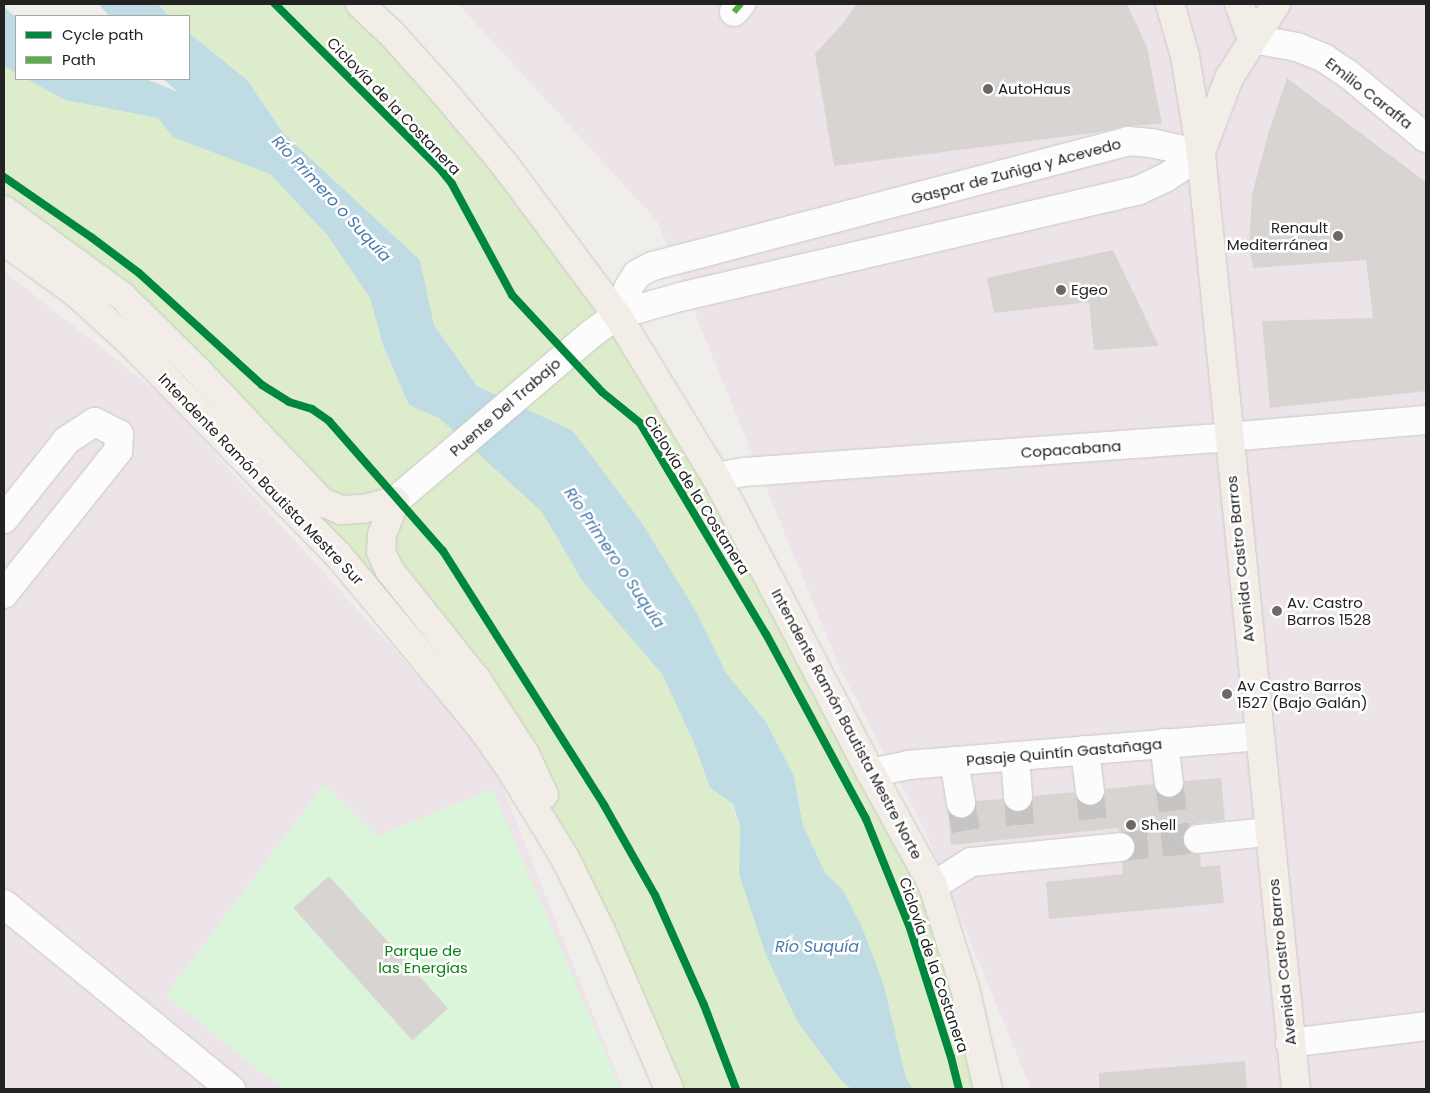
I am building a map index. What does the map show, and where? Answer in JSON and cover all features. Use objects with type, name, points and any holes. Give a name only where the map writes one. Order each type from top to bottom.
[{"type":"main road","name":"Intendente Ramón Bautista Mestre Norte","points":[[360,4],[392,34],[492,150],[617,315],[716,477],[871,773],[933,886],[965,988],[988,1089]]},
{"type":"main road","points":[[1170,4],[1185,56],[1201,154]]},
{"type":"main road","points":[[1239,4],[1252,39]]},
{"type":"main road","name":"Avenida Castro Barros","points":[[1276,4],[1229,78],[1201,154],[1258,736],[1296,1089]]},
{"type":"main road","points":[[4,210],[122,296],[198,371],[322,502],[341,510],[389,507],[382,535],[381,552],[390,571],[477,680],[525,754],[544,794],[565,858]]},
{"type":"main road","name":"Intendente Ramón Bautista Mestre Sur","points":[[4,241],[76,293],[132,344],[339,556],[480,726],[508,765],[565,858],[601,930],[670,1089]]},
{"type":"street","name":"Emilio Caraffa","points":[[1252,39],[1297,47],[1324,58],[1348,74],[1426,138]]},
{"type":"street","name":"Gaspar de Zuñiga y Acevedo","points":[[617,315],[637,274],[653,266],[1128,142],[1152,143],[1201,154]]},
{"type":"street","points":[[617,315],[680,297],[1139,190],[1165,178],[1201,154]]},
{"type":"street","name":"Puente Del Trabajo","points":[[389,507],[591,334],[617,315]]},
{"type":"street","name":"Copacabana","points":[[716,477],[744,472],[1228,438],[1426,420]]},
{"type":"street","points":[[4,519],[67,440],[95,422],[119,434],[118,451],[4,594]]},
{"type":"street","name":"Pasaje Quintín Gastañaga","points":[[871,773],[908,765],[1258,736]]},
{"type":"street","points":[[1164,744],[1169,783]]},
{"type":"street","points":[[1085,750],[1090,791]]},
{"type":"street","points":[[1014,756],[1018,798]]},
{"type":"street","points":[[954,761],[961,803]]},
{"type":"street","points":[[1198,839],[1268,832]]},
{"type":"street","points":[[933,886],[970,852],[1103,842]]},
{"type":"street","points":[[4,904],[231,1089]]},
{"type":"street","points":[[1290,1043],[1426,1026]]},
{"type":"shaded area","points":[[458,4],[1426,4],[1426,1089],[1031,1089],[925,831],[839,666],[657,221]]},
{"type":"shaded area","points":[[4,271],[161,395],[489,753],[623,1089],[4,1089]]},
{"type":"green space","points":[[158,4],[360,4],[617,315],[919,858],[988,1089],[913,1089],[906,1078],[884,986],[842,889],[826,874],[803,826],[794,776],[766,722],[726,673],[697,613],[642,523],[573,432],[477,386],[434,325],[420,260],[283,133],[247,80],[190,34],[190,15],[168,15]]},
{"type":"green space","points":[[4,66],[15,72],[15,80],[29,80],[65,100],[158,118],[173,137],[270,174],[328,236],[370,298],[383,345],[409,405],[439,418],[542,512],[583,582],[662,674],[694,743],[710,788],[732,804],[740,826],[739,874],[840,1079],[851,1089],[669,1089],[565,858],[339,556],[4,241]]},
{"type":"green space","name":"Parque de las Energías","points":[[324,784],[378,836],[492,789],[621,1089],[282,1089],[166,995]]},
{"type":"water","points":[[99,4],[158,4],[168,15],[108,15]]},
{"type":"water","points":[[4,7],[15,16],[15,72],[4,66]]},
{"type":"water","name":"Río Suquía","points":[[190,34],[247,80],[283,133],[420,260],[434,325],[477,386],[573,431],[642,523],[697,613],[726,673],[766,722],[794,776],[803,826],[826,874],[842,889],[862,927],[884,986],[906,1078],[913,1089],[851,1089],[840,1079],[797,1021],[766,955],[739,874],[740,826],[733,804],[710,788],[694,743],[662,674],[583,582],[542,512],[439,418],[409,405],[383,345],[370,298],[328,236],[270,174],[173,137],[158,118],[65,100],[29,80],[148,80],[178,92],[164,80],[190,80]]},
{"type":"building","name":"AutoHaus","points":[[857,4],[1127,4],[1147,47],[1162,124],[1124,126],[1101,132],[834,166],[815,54],[844,22]]},
{"type":"building","name":"Renault Mediterránea","points":[[1287,78],[1426,182],[1426,391],[1270,408],[1262,321],[1373,318],[1366,260],[1253,268],[1249,248],[1252,195],[1268,134]]},
{"type":"building","name":"Egeo","points":[[1113,250],[1159,346],[1094,350],[1089,302],[994,313],[987,278]]},
{"type":"building","points":[[1221,778],[1225,820],[1197,823],[1189,826],[1184,832],[1182,840],[1186,848],[1192,853],[1200,855],[1201,867],[1220,865],[1224,903],[1049,919],[1046,882],[1123,874],[1122,862],[1129,859],[1134,853],[1135,845],[1132,838],[1126,833],[1119,831],[1118,828],[951,845],[948,811],[955,817],[964,818],[971,815],[975,809],[976,801],[1003,799],[1005,806],[1011,811],[1020,812],[1027,810],[1032,804],[1034,796],[1074,792],[1078,801],[1084,806],[1091,806],[1100,803],[1105,797],[1106,789],[1153,784],[1157,793],[1162,797],[1170,798],[1179,795],[1184,789],[1184,781]]},
{"type":"building","points":[[329,876],[448,1008],[412,1040],[293,908]]},
{"type":"building","points":[[1245,1061],[1247,1089],[1099,1089],[1099,1073]]},
{"type":"tunnel","points":[[1169,783],[1177,841]]},
{"type":"tunnel","points":[[1090,791],[1094,831]]},
{"type":"tunnel","points":[[1018,797],[1021,838]]},
{"type":"tunnel","points":[[961,803],[968,843]]},
{"type":"tunnel","points":[[1120,847],[1198,839]]},
{"type":"marked path","points":[[734,12],[741,4]]},
{"type":"cycle path","name":"Ciclovía de la Costanera","points":[[275,4],[440,169],[452,184],[512,295],[602,392],[640,423],[766,634],[866,819],[910,928],[951,1057],[959,1089]]},
{"type":"cycle path","points":[[4,177],[91,237],[139,273],[262,385],[289,402],[312,409],[329,421],[443,551],[604,805],[655,895],[704,1005],[736,1089]]},
{"type":"place","name":"AutoHaus","points":[[988,89]]},
{"type":"place","name":"Renault Mediterránea","points":[[1338,236]]},
{"type":"place","name":"Egeo","points":[[1061,290]]},
{"type":"place","name":"Av. Castro Barros 1528","points":[[1277,611]]},
{"type":"place","name":"Av Castro Barros 1527 (Bajo Galán)","points":[[1227,694]]},
{"type":"place","name":"Shell","points":[[1131,825]]},
{"type":"water label","name":"Río Primero o Suquía","points":[[331,199]]},
{"type":"water label","name":"Río Primero o Suquía","points":[[614,558]]}]
